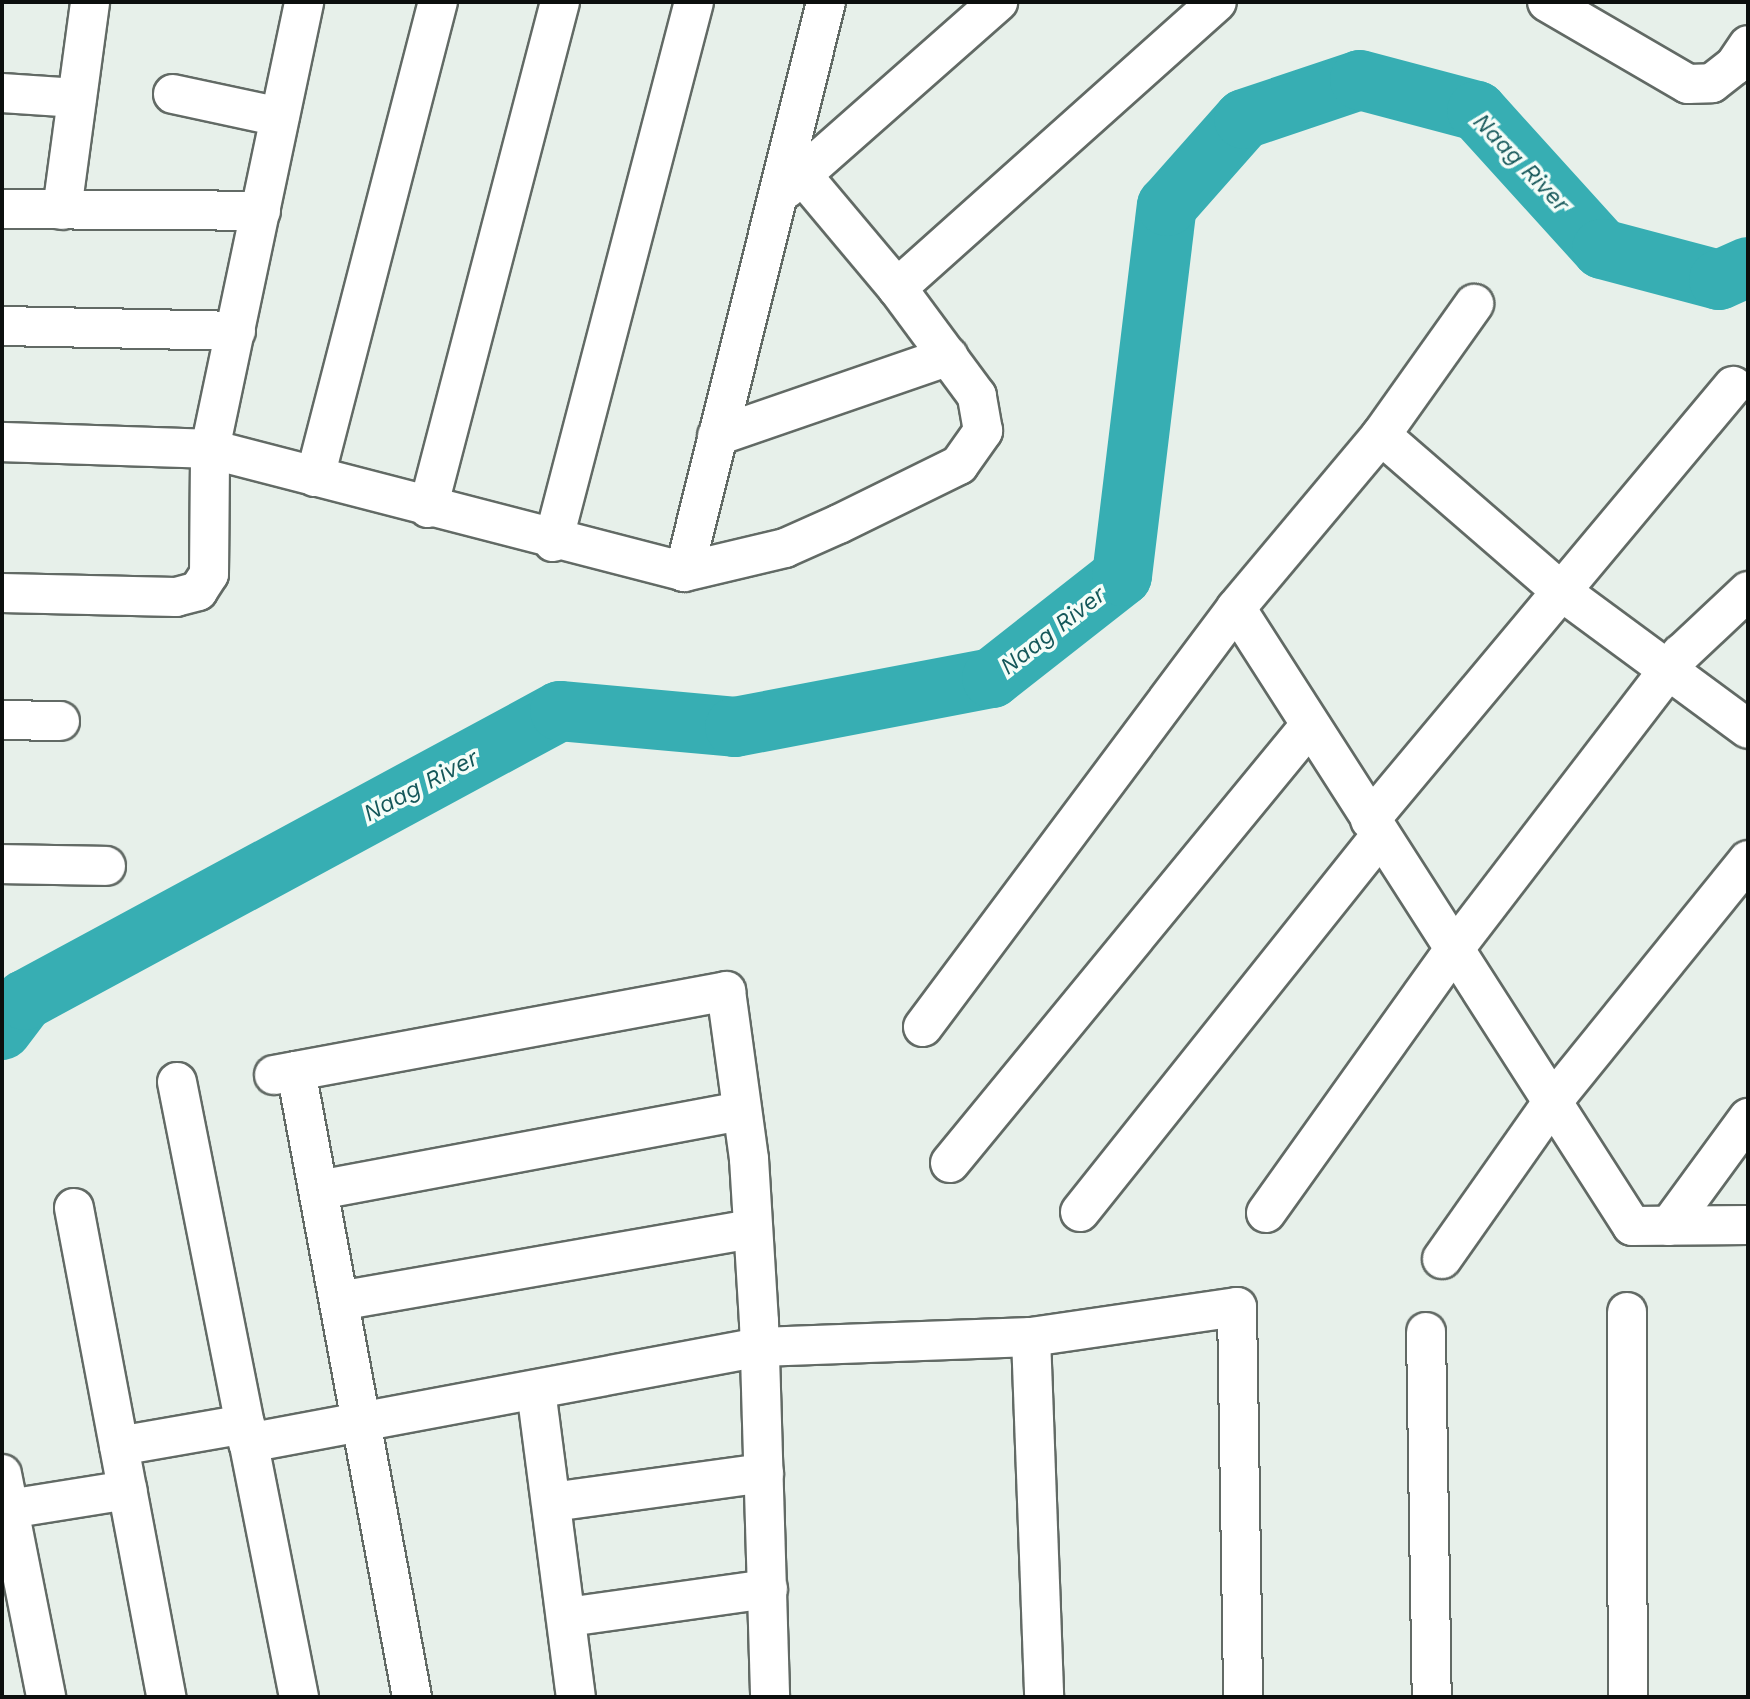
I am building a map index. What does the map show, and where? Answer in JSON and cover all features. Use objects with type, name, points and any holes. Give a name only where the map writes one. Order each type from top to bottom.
[{"type":"street","points":[[62,210],[90,2]]},
{"type":"street","points":[[2,593],[176,597],[198,591],[209,574],[210,449],[304,2]]},
{"type":"street","points":[[315,477],[438,2]]},
{"type":"street","points":[[428,508],[560,2]]},
{"type":"street","points":[[553,542],[694,2]]},
{"type":"street","points":[[684,572],[773,198],[826,2]]},
{"type":"street","points":[[773,198],[804,177],[998,2]]},
{"type":"street","points":[[897,288],[1217,2]]},
{"type":"street","points":[[1547,2],[1688,84],[1712,83],[1734,66],[1748,45]]},
{"type":"street","points":[[2,93],[77,98]]},
{"type":"street","points":[[173,94],[280,117]]},
{"type":"street","points":[[2,442],[210,449],[553,542],[684,572],[785,548],[959,465],[983,431],[977,396],[949,356],[804,177]]},
{"type":"street","points":[[2,209],[261,211]]},
{"type":"street","points":[[923,1027],[1236,608],[1381,435],[1474,304]]},
{"type":"street","points":[[2,326],[236,331]]},
{"type":"street","points":[[717,436],[949,356]]},
{"type":"street","points":[[1080,1212],[1561,591],[1733,386]]},
{"type":"street","points":[[1381,435],[1561,591],[1748,729]]},
{"type":"street","points":[[1266,1213],[1455,948],[1670,669],[1748,591]]},
{"type":"street","points":[[1236,608],[1632,1226],[1748,1225]]},
{"type":"street","points":[[2,720],[60,721]]},
{"type":"street","points":[[950,1163],[1310,725]]},
{"type":"street","points":[[1442,1259],[1553,1101],[1748,860]]},
{"type":"street","points":[[2,864],[106,866]]},
{"type":"street","points":[[412,1697],[319,1190],[285,1073],[726,991],[753,1229],[760,1347],[770,1697]]},
{"type":"street","points":[[177,1082],[299,1697]]},
{"type":"street","points":[[319,1190],[742,1111]]},
{"type":"street","points":[[1669,1226],[1748,1118]]},
{"type":"street","points":[[74,1208],[166,1697]]},
{"type":"street","points":[[339,1301],[753,1229]]},
{"type":"street","points":[[119,1446],[362,1423],[760,1347],[1031,1337],[1237,1307],[1243,1697]]},
{"type":"street","points":[[1627,1312],[1628,1697]]},
{"type":"street","points":[[1426,1332],[1432,1697]]},
{"type":"street","points":[[1031,1337],[1044,1697]]},
{"type":"street","points":[[536,1390],[568,1617],[576,1697]]},
{"type":"street","points":[[552,1502],[764,1473]]},
{"type":"street","points":[[46,1697],[6,1492],[127,1490]]},
{"type":"street","points":[[568,1617],[768,1589]]},
{"type":"waterway","name":"Naag River","points":[[2,1030],[25,1000],[560,711],[735,727],[992,678],[1122,576],[1167,206],[1244,119],[1360,80],[1477,111],[1602,249],[1719,280],[1748,267]]}]
